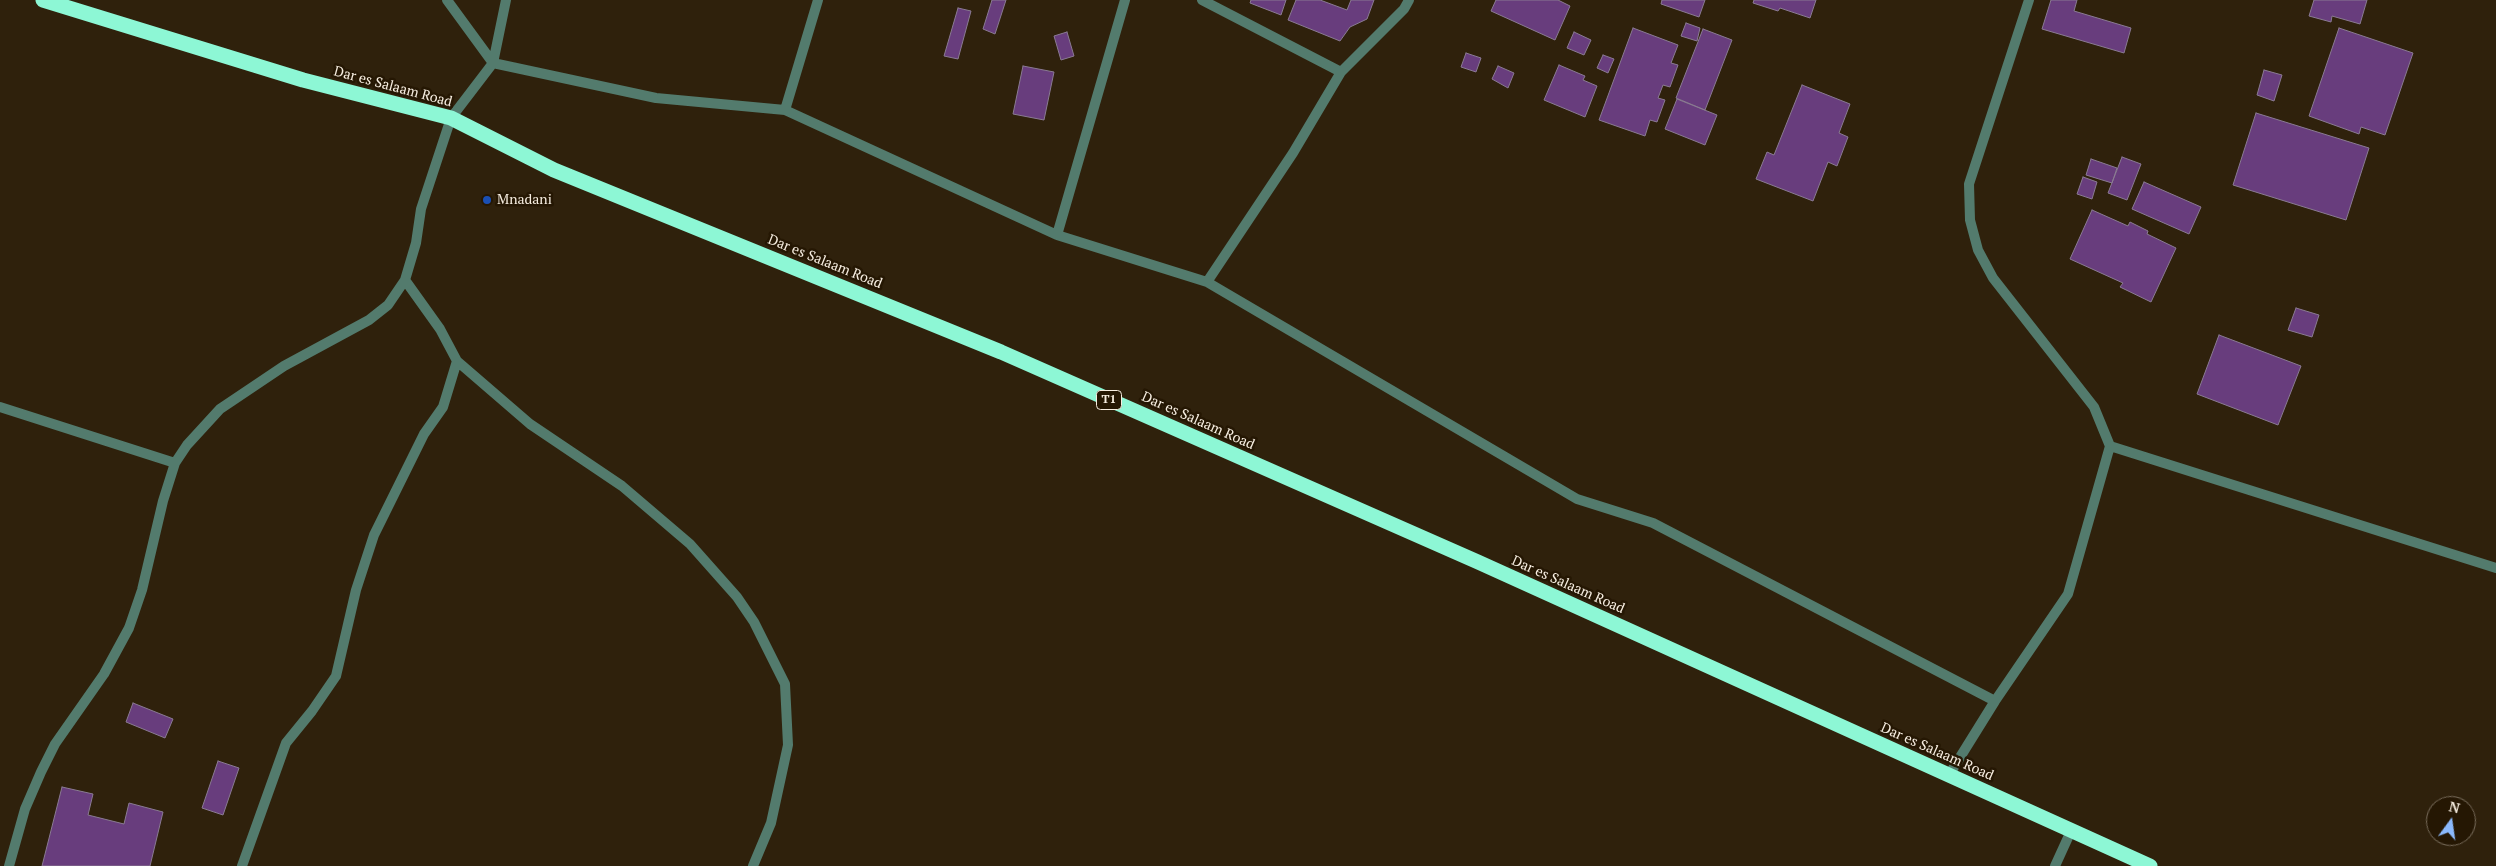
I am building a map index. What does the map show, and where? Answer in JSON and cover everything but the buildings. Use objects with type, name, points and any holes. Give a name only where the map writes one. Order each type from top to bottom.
[{"type":"highway","name":"Dar es Salaam Road","points":[[43,0],[303,80],[450,118],[554,170],[1019,360],[1478,562],[2150,866]]},
{"type":"street","points":[[447,0],[492,63],[656,98],[785,110],[1057,234],[1207,282],[1577,499],[1653,523],[1995,701]]},
{"type":"street","points":[[9,866],[25,809],[41,772],[56,744],[104,674],[129,628],[142,590],[163,501],[175,463],[198,432],[220,409],[284,366],[369,320],[388,305],[405,280],[416,243],[421,209],[450,118],[492,63],[506,0]]},
{"type":"street","points":[[785,110],[818,0]]},
{"type":"street","points":[[1057,234],[1125,0]]},
{"type":"street","points":[[1202,0],[1341,72]]},
{"type":"street","points":[[1207,282],[1293,153],[1341,72],[1404,9],[1409,0]]},
{"type":"street","points":[[1949,775],[1995,701],[2068,594],[2110,446],[2094,407],[1993,278],[1978,250],[1970,220],[1969,184],[2029,0]]},
{"type":"street","points":[[405,280],[440,329],[457,361],[530,424],[622,486],[690,544],[737,597],[754,622],[785,684],[788,745],[771,823],[753,866]]},
{"type":"street","points":[[242,866],[286,743],[312,711],[336,676],[356,590],[374,534],[424,434],[443,407],[457,361]]},
{"type":"street","points":[[0,408],[175,463]]},
{"type":"street","points":[[2110,446],[2496,568]]},
{"type":"street","points":[[2055,866],[2071,831]]},
{"type":"place","name":"Mnadani","points":[[487,200]]}]
